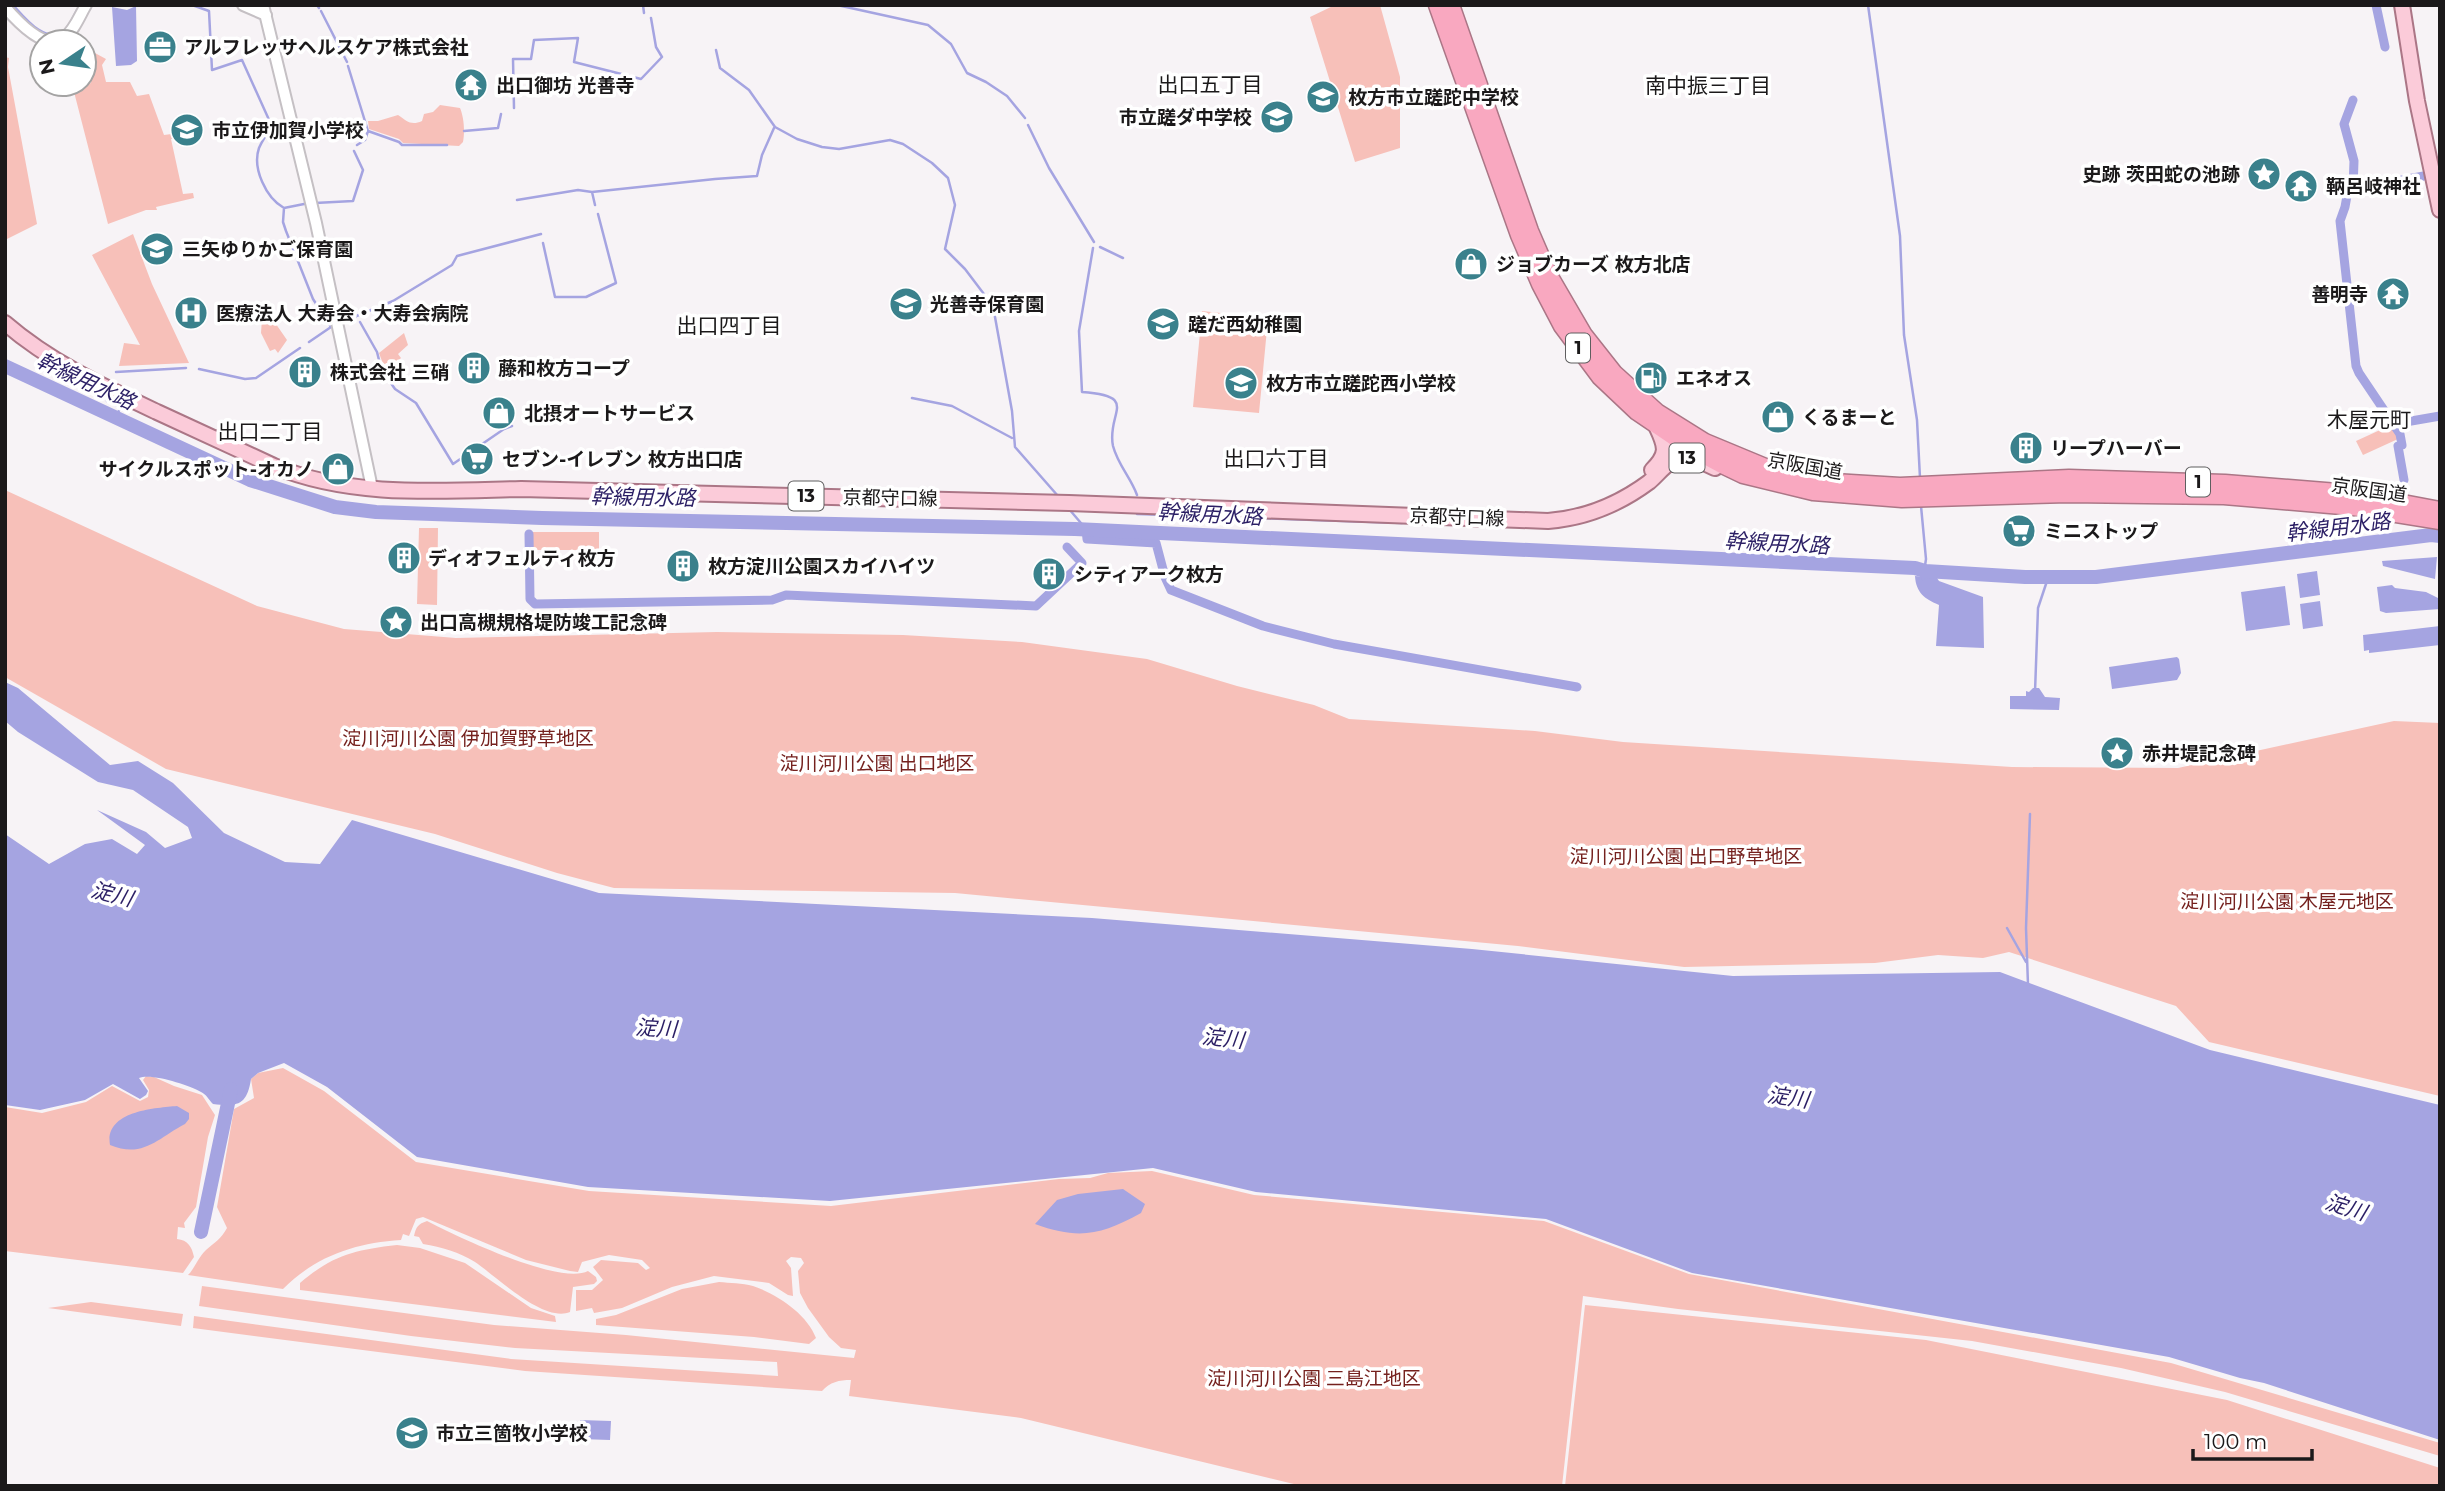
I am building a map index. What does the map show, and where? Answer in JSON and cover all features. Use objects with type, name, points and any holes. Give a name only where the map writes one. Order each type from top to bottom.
[{"type":"highway","name":"京阪国道","points":[[1437,5],[1519,235],[1539,284],[1562,327],[1601,377],[1637,412],[1690,448],[1743,475],[1813,492],[1901,493],[1956,490],[2069,478],[2225,483],[2350,493],[2440,510]]},
{"type":"highway","name":"京阪国道","points":[[1451,5],[1530,231],[1549,275],[1584,335],[1606,363],[1657,412],[1704,442],[1770,469],[1901,493]]},
{"type":"highway","points":[[1461,5],[1483,77],[1490,117]]},
{"type":"highway","name":"京阪国道","points":[[1956,490],[2224,496],[2353,507],[2440,521]]},
{"type":"main road","points":[[2402,5],[2417,101],[2440,209]]},
{"type":"main road","name":"京都守口線","points":[[5,323],[63,365],[116,393],[274,466],[331,484],[372,488],[1082,503],[1548,521],[1592,514],[1611,506],[1650,481],[1665,465],[1685,458],[1733,476],[1743,475]]},
{"type":"main road","name":"京都守口線","points":[[1639,488],[1646,475],[1662,460],[1665,445],[1657,428]]},
{"type":"street","points":[[5,7],[41,39],[55,42],[69,34],[86,5]]},
{"type":"street","points":[[243,5],[264,9],[316,223],[372,488]]},
{"type":"green space","points":[[1335,5],[1380,5],[1400,77],[1400,148],[1355,162],[1310,17]]},
{"type":"green space","points":[[98,55],[106,59],[102,65],[106,82],[130,82],[137,96],[149,94],[164,135],[179,133],[182,137],[171,139],[183,194],[193,193],[194,198],[156,207],[157,210],[146,210],[108,224],[76,98],[98,98]]},
{"type":"green space","points":[[5,57],[9,58],[8,67],[37,224],[5,240]]},
{"type":"green space","points":[[440,105],[460,108],[464,134],[463,142],[459,146],[403,143],[399,139],[369,129],[368,121],[398,115],[409,122],[422,121],[424,114],[433,112]]},
{"type":"green space","points":[[133,234],[152,284],[189,363],[119,366],[124,343],[140,345],[92,255]]},
{"type":"green space","points":[[1202,311],[1249,316],[1267,329],[1259,413],[1193,407]]},
{"type":"green space","points":[[269,314],[287,340],[278,353],[275,349],[270,351],[261,333],[262,318]]},
{"type":"green space","points":[[404,333],[408,345],[398,354],[401,358],[386,372],[379,353]]},
{"type":"green space","points":[[2390,421],[2398,439],[2363,455],[2356,441],[2380,430],[2378,426]]},
{"type":"green space","points":[[5,490],[257,606],[344,629],[456,638],[717,632],[903,635],[1022,642],[1147,659],[1237,686],[1314,705],[1349,719],[1535,731],[1623,742],[2012,767],[2178,768],[2394,721],[2440,723],[2440,1096],[2209,1042],[2176,1006],[2009,952],[1983,958],[1938,955],[1875,963],[1684,967],[1518,946],[955,893],[614,888],[557,873],[435,834],[166,769],[5,677]]},
{"type":"green space","points":[[419,528],[438,528],[437,605],[417,604]]},
{"type":"green space","points":[[531,532],[599,532],[599,550],[532,550]]},
{"type":"green space","name":"淀川河川公園 三島江地区","points":[[283,1068],[324,1091],[416,1162],[589,1191],[831,1206],[1059,1179],[1090,1178],[1108,1173],[1152,1171],[1254,1195],[1544,1221],[1689,1274],[2171,1363],[2440,1443],[2440,1456],[2225,1392],[2121,1368],[1972,1341],[1583,1296],[1562,1486],[1302,1486],[1021,1418],[849,1396],[851,1380],[835,1382],[822,1391],[525,1371],[193,1328],[194,1316],[511,1359],[778,1376],[777,1362],[515,1348],[199,1306],[202,1286],[494,1325],[854,1358],[856,1350],[841,1348],[829,1337],[800,1293],[798,1271],[804,1263],[801,1258],[791,1257],[786,1261],[791,1268],[793,1296],[769,1283],[714,1276],[672,1287],[622,1308],[594,1313],[592,1308],[576,1311],[576,1290],[592,1290],[603,1280],[593,1267],[601,1260],[638,1263],[646,1270],[650,1268],[642,1260],[609,1255],[582,1262],[578,1272],[570,1271],[526,1260],[423,1217],[416,1219],[409,1236],[403,1234],[401,1240],[368,1244],[337,1253],[309,1268],[283,1289],[188,1275],[227,1228],[217,1207],[234,1109],[254,1098],[251,1079],[258,1073]]},
{"type":"green space","points":[[146,1076],[202,1095],[215,1115],[208,1137],[196,1207],[184,1223],[185,1228],[178,1227],[177,1239],[189,1245],[194,1257],[183,1273],[5,1251],[5,1107],[42,1113],[86,1102],[112,1086],[140,1101],[148,1097],[149,1090],[143,1080]]},
{"type":"green space","points":[[427,1221],[532,1266],[574,1274],[588,1271],[597,1281],[594,1284],[573,1287],[570,1312],[559,1314],[547,1311],[520,1296],[469,1258],[450,1250],[423,1244],[419,1237],[414,1236],[418,1226]]},
{"type":"green space","points":[[397,1245],[420,1248],[465,1263],[531,1308],[555,1316],[556,1322],[300,1290],[300,1283],[334,1260],[368,1249]]},
{"type":"green space","points":[[719,1282],[749,1285],[772,1294],[806,1321],[816,1338],[809,1344],[596,1325],[596,1319],[616,1315],[682,1289]]},
{"type":"green space","points":[[91,1302],[183,1314],[181,1326],[48,1308]]},
{"type":"green space","points":[[1585,1305],[1926,1340],[2227,1400],[2440,1468],[2440,1486],[1565,1486]]},
{"type":"water","points":[[136,6],[137,61],[131,65],[116,66],[112,7],[127,10]]},
{"type":"water","points":[[2437,557],[2435,579],[2383,566],[2382,561]]},
{"type":"water","points":[[2317,571],[2320,595],[2300,598],[2297,574]]},
{"type":"water","points":[[1915,576],[1937,578],[1983,597],[1984,648],[1936,646],[1939,605],[1922,595]]},
{"type":"water","points":[[2392,585],[2395,588],[2426,592],[2440,599],[2440,609],[2386,613],[2380,611],[2377,587]]},
{"type":"water","points":[[2285,586],[2290,625],[2246,631],[2241,592]]},
{"type":"water","points":[[2320,601],[2323,626],[2303,629],[2300,604]]},
{"type":"water","points":[[2440,626],[2440,645],[2369,653],[2369,650],[2364,651],[2363,635]]},
{"type":"water","points":[[2177,657],[2181,673],[2177,680],[2112,689],[2109,667]]},
{"type":"water","name":"淀川","points":[[5,682],[18,688],[110,765],[138,761],[173,783],[224,833],[285,862],[320,864],[352,820],[599,893],[1092,918],[1472,949],[1733,976],[2000,972],[2210,1050],[2440,1105],[2440,1440],[2264,1383],[2169,1357],[1692,1273],[1546,1219],[1256,1192],[1153,1168],[830,1201],[588,1187],[417,1157],[327,1087],[284,1063],[258,1073],[251,1079],[244,1099],[229,1105],[213,1104],[203,1093],[188,1086],[161,1078],[145,1077],[139,1078],[148,1091],[140,1099],[113,1084],[85,1100],[40,1110],[5,1105],[5,834],[49,864],[85,844],[112,839],[137,854],[145,845],[97,810],[146,832],[165,848],[192,838],[188,827],[133,790],[98,782],[18,732],[5,721]]},
{"type":"water","points":[[2033,688],[2039,688],[2045,697],[2060,698],[2059,710],[2010,709],[2010,696],[2026,696],[2026,691],[2029,692]]},
{"type":"water","points":[[177,1106],[189,1113],[189,1119],[150,1145],[132,1150],[110,1145],[110,1134],[123,1118],[145,1110]]},
{"type":"water","points":[[1123,1189],[1145,1204],[1141,1213],[1114,1226],[1090,1233],[1077,1233],[1035,1224],[1057,1200],[1078,1194]]},
{"type":"water","points":[[580,1420],[611,1421],[610,1440],[580,1439]]},
{"type":"waterway","points":[[13,5],[36,28],[50,35],[65,30],[77,10]]},
{"type":"waterway","points":[[192,5],[209,11],[212,70],[242,60],[270,122],[257,156],[259,173],[266,190],[284,208],[309,203]]},
{"type":"waterway","points":[[643,5],[644,13]]},
{"type":"waterway","points":[[837,5],[928,25],[951,44],[967,73],[1007,96],[1025,118]]},
{"type":"waterway","points":[[1868,5],[1900,236],[1904,335],[1917,420],[1920,478]]},
{"type":"waterway","points":[[2376,5],[2385,47]]},
{"type":"waterway","points":[[321,11],[347,62]]},
{"type":"waterway","points":[[514,108],[513,59],[531,59],[534,40],[578,38],[574,62],[641,79],[662,57],[656,47],[651,18]]},
{"type":"waterway","points":[[716,50],[720,68],[749,90],[775,127],[797,139],[839,149],[890,140],[903,144],[932,163],[948,178],[955,205],[945,249],[965,269],[993,306],[1012,411],[1015,447],[1058,496]]},
{"type":"waterway","points":[[348,66],[368,131]]},
{"type":"waterway","points":[[2353,100],[2344,124],[2354,161],[2353,189]]},
{"type":"waterway","points":[[464,131],[498,128],[501,114]]},
{"type":"waterway","points":[[1028,125],[1049,168],[1094,242]]},
{"type":"waterway","points":[[270,128],[290,132]]},
{"type":"waterway","points":[[517,200],[578,190],[592,192],[757,176],[762,155],[774,128]]},
{"type":"waterway","points":[[357,145],[365,140],[368,131],[402,145],[447,145]]},
{"type":"waterway","points":[[315,203],[353,201],[363,170],[354,151]]},
{"type":"waterway","points":[[2404,480],[2398,446],[2402,445],[2400,434],[2356,366],[2340,221],[2348,190],[2440,173]]},
{"type":"waterway","points":[[592,192],[595,205]]},
{"type":"waterway","points":[[284,208],[283,222],[286,231],[313,299],[331,327],[309,342]]},
{"type":"waterway","points":[[543,243],[555,297],[586,297],[616,283],[598,214]]},
{"type":"waterway","points":[[342,322],[393,301],[452,265],[457,256],[541,234]]},
{"type":"waterway","points":[[1100,247],[1123,258]]},
{"type":"waterway","points":[[1093,248],[1079,331],[1082,392],[1111,397],[1116,402],[1113,446],[1137,495]]},
{"type":"waterway","points":[[360,322],[388,379],[395,389],[416,403],[453,464],[512,426]]},
{"type":"waterway","points":[[199,369],[245,379],[256,378],[300,348]]},
{"type":"waterway","name":"幹線用水路","points":[[5,366],[250,480],[335,507],[376,512],[1075,529],[1915,568],[1925,571],[2025,577],[2096,577],[2440,536]]},
{"type":"waterway","points":[[116,372],[186,368]]},
{"type":"waterway","points":[[106,395],[107,401],[121,407],[115,418]]},
{"type":"waterway","points":[[912,398],[952,406],[1012,438]]},
{"type":"waterway","points":[[525,421],[582,412]]},
{"type":"waterway","points":[[2394,424],[2440,416]]},
{"type":"waterway","points":[[1921,506],[1926,559],[1923,579]]},
{"type":"waterway","points":[[1069,509],[1086,529]]},
{"type":"waterway","points":[[1137,514],[1402,523]]},
{"type":"waterway","points":[[1086,529],[1087,539],[1156,543],[1171,590],[1263,626],[1334,644],[1577,687]]},
{"type":"waterway","points":[[529,534],[530,599],[535,604],[772,600],[786,595],[1036,606],[1082,563],[1067,547]]},
{"type":"waterway","points":[[2035,692],[2038,608],[2048,578]]},
{"type":"waterway","points":[[2028,985],[2026,928],[2030,814]]},
{"type":"waterway","points":[[2007,928],[2026,962]]},
{"type":"waterway","points":[[201,1232],[231,1089]]},
{"type":"place","name":"アルフレッサヘルスケア株式会社","points":[[160,47]]},
{"type":"place","name":"出口御坊 光善寺","points":[[471,85]]},
{"type":"place","name":"枚方市立蹉跎中学校","points":[[1323,97]]},
{"type":"place","name":"市立蹉ダ中学校","points":[[1277,117]]},
{"type":"place","name":"市立伊加賀小学校","points":[[187,130]]},
{"type":"place","name":"史跡 茨田蛇の池跡","points":[[2264,174]]},
{"type":"place","name":"鞆呂岐神社","points":[[2301,186]]},
{"type":"place","name":"三矢ゆりかご保育園","points":[[157,249]]},
{"type":"place","name":"ジョブカーズ 枚方北店","points":[[1471,264]]},
{"type":"place","name":"善明寺","points":[[2393,294]]},
{"type":"place","name":"光善寺保育園","points":[[906,304]]},
{"type":"place","name":"医療法人 大寿会・大寿会病院","points":[[191,313]]},
{"type":"place","name":"蹉だ西幼稚園","points":[[1163,324]]},
{"type":"place","name":"藤和枚方コープ","points":[[474,368]]},
{"type":"place","name":"株式会社 三硝","points":[[305,372]]},
{"type":"place","name":"エネオス","points":[[1651,378]]},
{"type":"place","name":"枚方市立蹉跎西小学校","points":[[1241,383]]},
{"type":"place","name":"北摂オートサービス","points":[[499,413]]},
{"type":"place","name":"くるまーと","points":[[1778,417]]},
{"type":"place","name":"リープハーバー","points":[[2026,448]]},
{"type":"place","name":"セブン-イレブン 枚方出口店","points":[[477,459]]},
{"type":"place","name":"サイクルスポット-オカノ","points":[[338,469]]},
{"type":"place","name":"ミニストップ","points":[[2019,531]]},
{"type":"place","name":"ディオフェルティ枚方","points":[[404,558]]},
{"type":"place","name":"枚方淀川公園スカイハイツ","points":[[683,566]]},
{"type":"place","name":"シティアーク枚方","points":[[1049,574]]},
{"type":"place","name":"出口高槻規格堤防竣工記念碑","points":[[396,622]]},
{"type":"place","name":"赤井堤記念碑","points":[[2117,753]]},
{"type":"place","name":"市立三箇牧小学校","points":[[412,1433]]},
{"type":"district","name":"出口五丁目","points":[[1210,84]]},
{"type":"district","name":"南中振三丁目","points":[[1708,85]]},
{"type":"district","name":"出口四丁目","points":[[729,325]]},
{"type":"district","name":"木屋元町","points":[[2369,419]]},
{"type":"district","name":"出口二丁目","points":[[270,431]]},
{"type":"district","name":"出口六丁目","points":[[1276,458]]},
{"type":"park label","name":"淀川河川公園 伊加賀野草地区","points":[[468,738]]},
{"type":"park label","name":"淀川河川公園 出口地区","points":[[877,763]]},
{"type":"park label","name":"淀川河川公園 出口野草地区","points":[[1686,856]]},
{"type":"park label","name":"淀川河川公園 木屋元地区","points":[[2287,901]]}]
